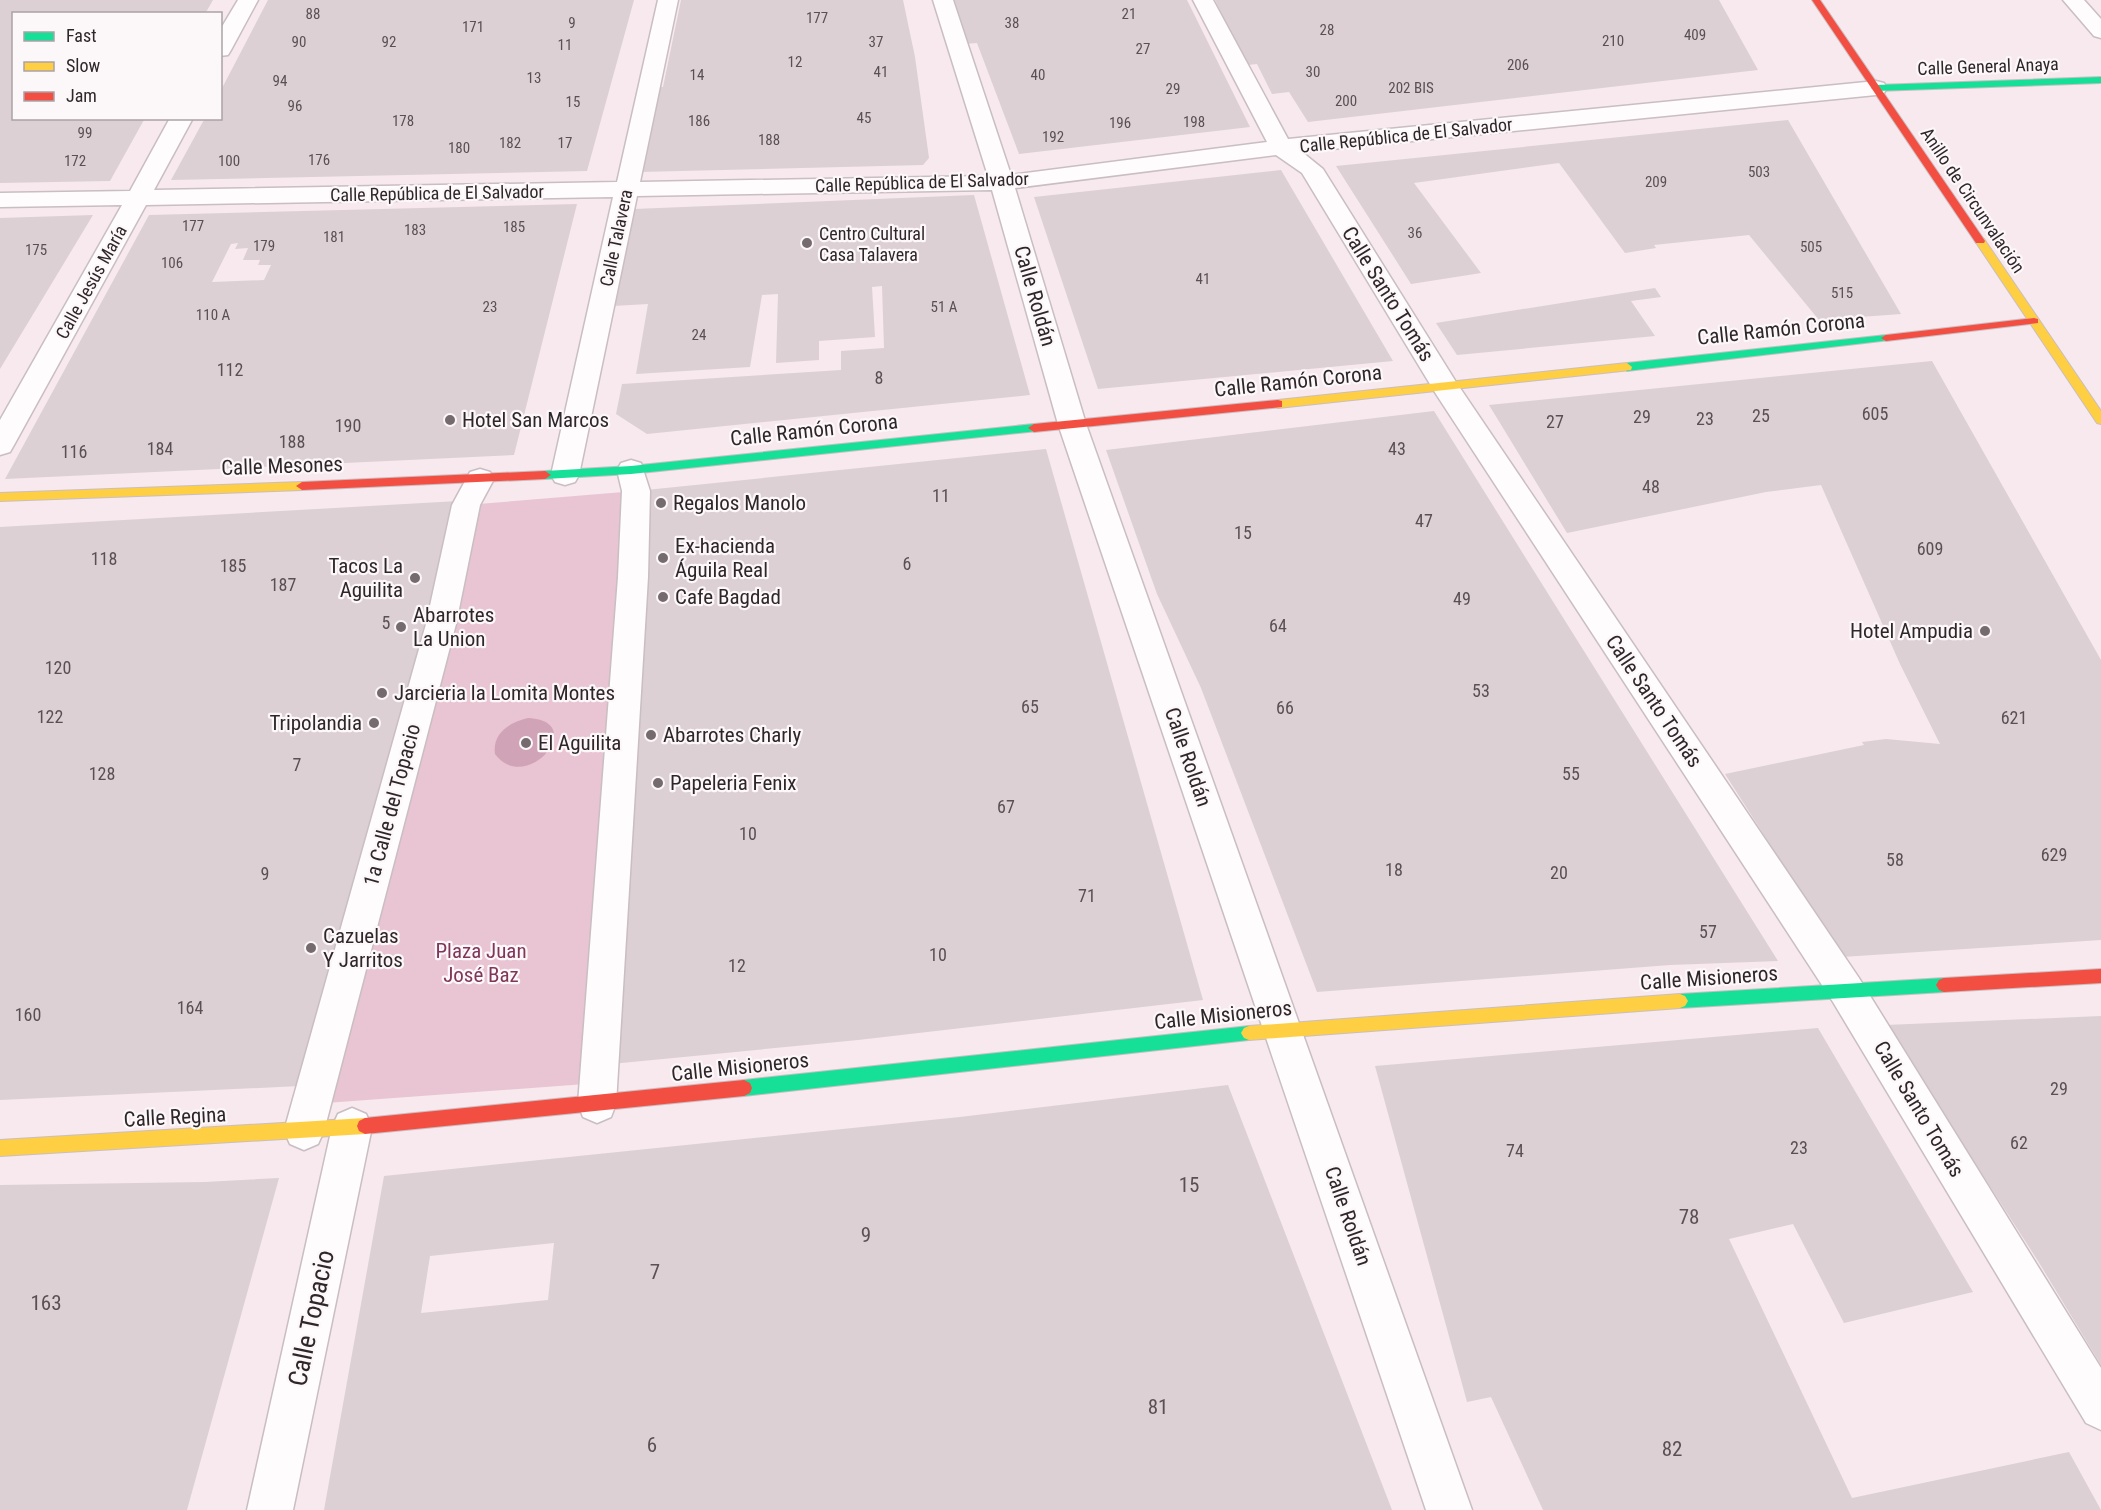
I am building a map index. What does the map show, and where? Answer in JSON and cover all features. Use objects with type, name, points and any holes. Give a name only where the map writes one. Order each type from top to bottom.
[{"type":"street","points":[[222,46],[248,0]]},
{"type":"street","name":"Calle Talavera","points":[[565,475],[668,0]]},
{"type":"street","name":"Calle Roldán","points":[[943,0],[1002,183],[1072,424],[1449,1510]]},
{"type":"street","name":"Calle Santo Tomás","points":[[1203,0],[1281,147],[1311,169],[1446,388],[1846,990],[2101,1408]]},
{"type":"street","name":"Anillo de Circunvalación","points":[[1816,0],[2101,420]]},
{"type":"street","points":[[2073,0],[2101,32]]},
{"type":"street","name":"Calle General Anaya","points":[[1876,88],[2101,80]]},
{"type":"street","name":"Calle República de El Salvador","points":[[0,200],[1002,183],[1281,147],[1876,88]]},
{"type":"street","name":"Calle Jesús María","points":[[0,445],[181,120]]},
{"type":"street","name":"Calle Ramón Corona","points":[[565,475],[1446,388],[2034,321]]},
{"type":"street","points":[[597,1104],[633,577],[636,491],[631,470]]},
{"type":"street","name":"Calle Mesones","points":[[0,497],[565,475]]},
{"type":"street","name":"1a Calle del Topacio","points":[[304,1131],[441,624],[466,505],[480,479]]},
{"type":"street","name":"Calle Misioneros","points":[[352,1127],[597,1104],[1283,1029],[1846,990],[2101,976]]},
{"type":"street","name":"Calle Regina","points":[[0,1148],[352,1127]]},
{"type":"street","name":"Calle Topacio","points":[[270,1510],[352,1127]]},
{"type":"green space","name":"Plaza Juan José Baz","points":[[636,491],[599,1083],[312,1104],[466,505]]},
{"type":"shaded area","points":[[528,718],[546,722],[553,731],[553,742],[546,753],[535,762],[522,767],[508,765],[495,754],[496,740],[499,734],[509,726]]},
{"type":"building","points":[[0,0],[213,0],[206,12],[12,12],[12,120],[144,120],[110,181],[0,183]]},
{"type":"building","points":[[268,0],[634,0],[587,171],[171,180],[204,120],[222,120],[222,88]]},
{"type":"building","points":[[681,0],[903,0],[915,57],[929,158],[923,165],[639,172],[658,87],[663,87]]},
{"type":"building","points":[[953,0],[1187,0],[1250,127],[1019,154],[977,43],[964,44]]},
{"type":"building","points":[[1215,0],[1719,0],[1758,70],[1308,122],[1289,92],[1272,94],[1257,64],[1247,65]]},
{"type":"building","points":[[1788,120],[1901,314],[1819,320],[1749,235],[1654,245],[1656,248],[1625,253],[1559,163],[1414,183],[1481,273],[1411,284],[1336,166]]},
{"type":"building","points":[[1281,170],[1393,361],[1098,389],[1034,197]]},
{"type":"building","points":[[974,195],[1030,395],[647,434],[616,414],[622,384],[841,370],[841,351],[884,348],[882,286],[872,287],[875,337],[819,341],[819,360],[776,363],[778,294],[762,295],[750,367],[636,374],[648,304],[613,306],[634,209]]},
{"type":"building","points":[[577,204],[514,455],[5,479],[149,215]],"holes":[[[238,243],[235,249],[248,248],[243,260],[260,260],[258,265],[271,265],[264,280],[212,282],[231,244]]]},
{"type":"building","points":[[93,215],[52,283],[0,369],[0,218]]},
{"type":"building","points":[[1655,288],[1661,297],[1631,301],[1655,336],[1457,355],[1436,323]]},
{"type":"building","points":[[1932,361],[2101,660],[2101,940],[1842,957],[1725,774],[1864,745],[1862,742],[1886,739],[1940,744],[1900,664],[1821,485],[1766,492],[1567,533],[1489,405]]},
{"type":"building","points":[[1434,411],[1778,961],[1670,965],[1317,992],[1201,688],[1157,594],[1106,450]]},
{"type":"building","points":[[1046,449],[1203,1000],[858,1040],[611,1064],[646,490]]},
{"type":"building","points":[[458,501],[300,1086],[0,1100],[0,527]]},
{"type":"building","points":[[2101,1016],[2101,1365],[2038,1261],[1886,1025]]},
{"type":"building","points":[[1818,1028],[1973,1292],[1844,1323],[1793,1224],[1729,1239],[1852,1498],[2069,1452],[2101,1510],[1543,1510],[1491,1397],[1467,1402],[1375,1066]]},
{"type":"building","points":[[1228,1085],[1392,1510],[324,1510],[384,1176],[960,1117]],"holes":[[[554,1243],[548,1300],[421,1313],[430,1256]]]},
{"type":"building","points":[[279,1178],[187,1510],[0,1510],[0,1185],[205,1182]]},
{"type":"traffic: fast","points":[[1876,88],[2101,80]]},
{"type":"traffic: fast","points":[[1627,367],[1886,338]]},
{"type":"traffic: fast","points":[[545,475],[631,470],[1034,428]]},
{"type":"traffic: fast","points":[[1680,1001],[1944,985]]},
{"type":"traffic: fast","points":[[744,1088],[1249,1033]]},
{"type":"traffic: slow","points":[[1980,241],[2101,420]]},
{"type":"traffic: slow","points":[[1278,404],[1627,367]]},
{"type":"traffic: slow","points":[[0,497],[302,486]]},
{"type":"traffic: slow","points":[[1249,1033],[1680,1001]]},
{"type":"traffic: slow","points":[[0,1148],[365,1126]]},
{"type":"traffic: jam","points":[[1816,0],[1980,241]]},
{"type":"traffic: jam","points":[[1886,338],[2034,321]]},
{"type":"traffic: jam","points":[[1034,428],[1278,404]]},
{"type":"traffic: jam","points":[[302,486],[545,475]]},
{"type":"traffic: jam","points":[[1944,985],[2101,976]]},
{"type":"traffic: jam","points":[[365,1126],[744,1088]]},
{"type":"place","name":"Centro Cultural Casa Talavera","points":[[807,243]]},
{"type":"place","name":"Hotel San Marcos","points":[[450,420]]},
{"type":"place","name":"Regalos Manolo","points":[[661,503]]},
{"type":"place","name":"Ex-hacienda Águila Real","points":[[663,558]]},
{"type":"place","name":"Tacos La Aguilita","points":[[415,578]]},
{"type":"place","name":"Cafe Bagdad","points":[[663,597]]},
{"type":"place","name":"Abarrotes La Union","points":[[401,627]]},
{"type":"place","name":"Hotel Ampudia","points":[[1985,631]]},
{"type":"place","name":"Jarcieria la Lomita Montes","points":[[382,693]]},
{"type":"place","name":"Tripolandia","points":[[374,723]]},
{"type":"place","name":"Abarrotes Charly","points":[[651,735]]},
{"type":"place","name":"El Aguilita","points":[[526,743]]},
{"type":"place","name":"Papeleria Fenix","points":[[658,783]]},
{"type":"place","name":"Cazuelas Y Jarritos","points":[[311,948]]}]
